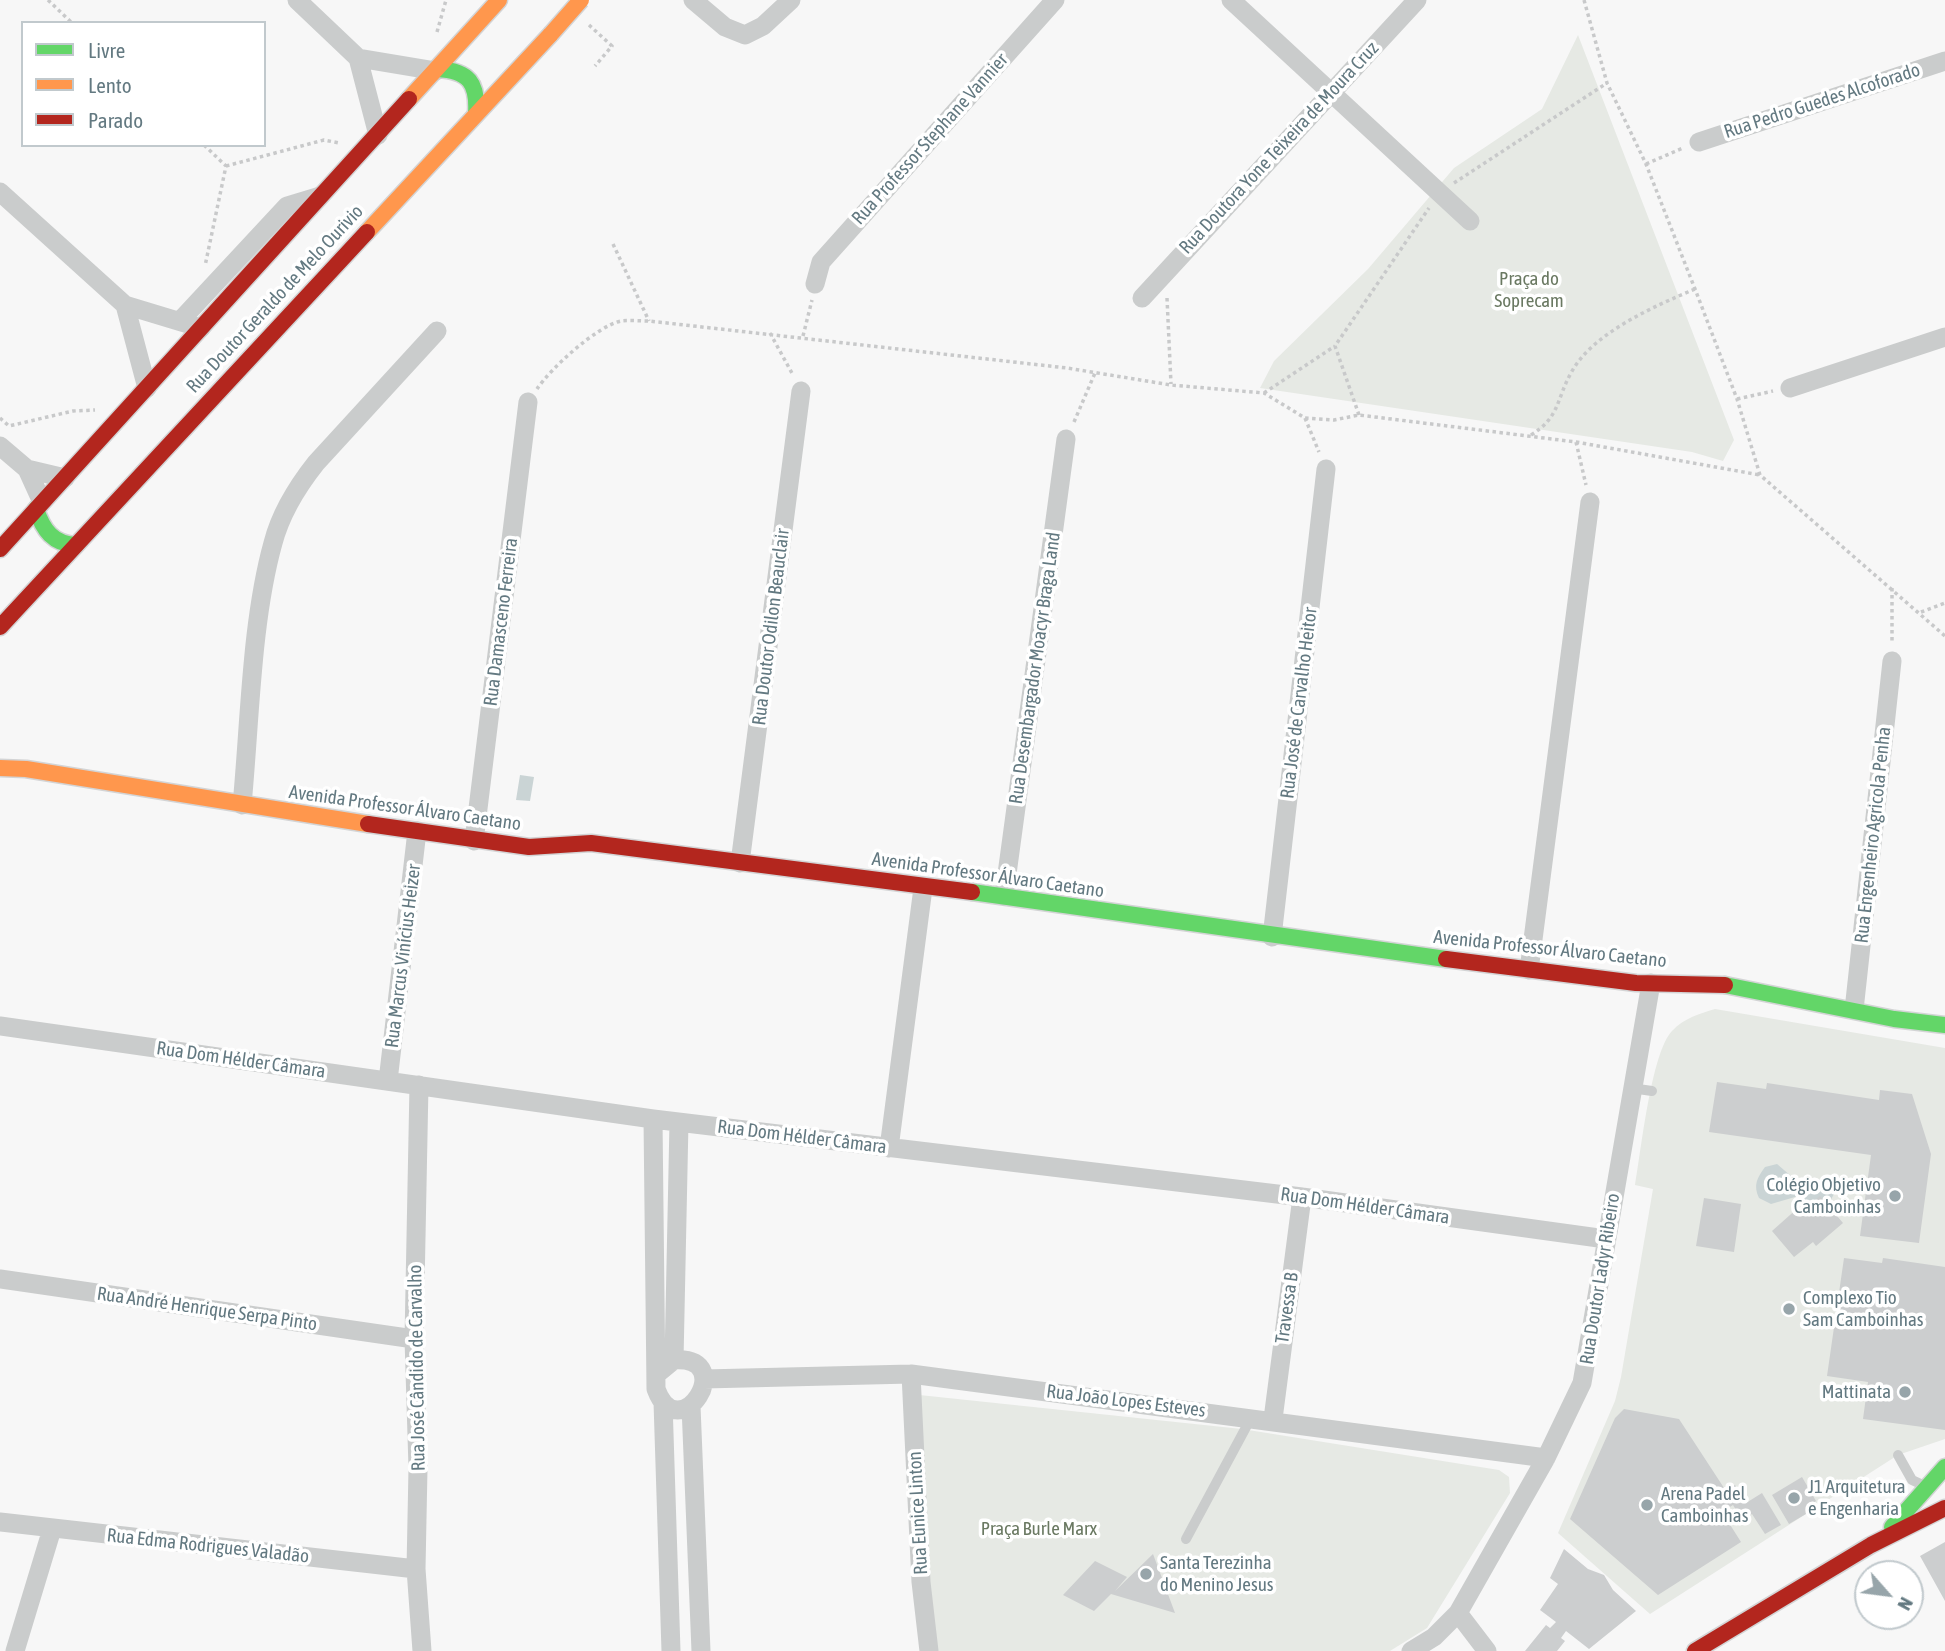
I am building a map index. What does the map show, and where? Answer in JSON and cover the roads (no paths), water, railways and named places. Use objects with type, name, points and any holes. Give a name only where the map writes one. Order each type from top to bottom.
[{"type":"street","points":[[297,0],[358,58],[437,70],[462,71],[476,86],[476,114]]},
{"type":"street","name":"Rua Doutor Geraldo de Melo Ourivio","points":[[0,549],[499,0]]},
{"type":"street","name":"Rua Doutor Geraldo de Melo Ourivio","points":[[0,627],[581,0]]},
{"type":"street","points":[[693,0],[725,27],[745,35],[763,26],[791,0]]},
{"type":"street","name":"Rua Professor Stephane Vannier","points":[[816,284],[821,261],[1055,0]]},
{"type":"street","points":[[1231,0],[1470,220]]},
{"type":"street","name":"Rua Doutora Yone Teixeira de Moura Cruz","points":[[1142,298],[1330,91],[1417,0]]},
{"type":"street","points":[[358,58],[372,141]]},
{"type":"street","name":"Rua Pedro Guedes Alcoforado","points":[[1699,142],[1945,61]]},
{"type":"street","points":[[0,192],[125,305],[201,328]]},
{"type":"street","points":[[180,321],[286,206],[321,196]]},
{"type":"street","points":[[125,305],[146,388]]},
{"type":"street","points":[[242,805],[264,588],[273,542],[284,513],[298,485],[316,463],[437,331]]},
{"type":"street","points":[[1790,388],[1945,337]]},
{"type":"street","name":"Rua Doutor Odilon Beauclair","points":[[740,863],[802,391]]},
{"type":"street","name":"Rua Damasceno Ferreira","points":[[474,841],[528,402]]},
{"type":"street","name":"Rua Desembargador Moacyr Braga Land","points":[[1004,897],[1066,439]]},
{"type":"street","points":[[0,446],[27,469],[65,478]]},
{"type":"street","points":[[27,469],[49,536],[57,542],[76,545]]},
{"type":"street","name":"Rua José de Carvalho Heitor","points":[[1272,937],[1326,469]]},
{"type":"street","points":[[1529,970],[1590,502]]},
{"type":"street","name":"Rua Engenheiro Agricola Penha","points":[[1854,1010],[1892,661]]},
{"type":"street","name":"Avenida Professor Álvaro Caetano","points":[[0,754],[26,769]]},
{"type":"street","name":"Avenida Professor Álvaro Caetano","points":[[0,768],[26,769],[474,841],[529,847],[591,843],[1529,970],[1651,983],[1715,983],[1894,1019],[1945,1025]]},
{"type":"street","name":"Rua Marcus Vinícius Heizer","points":[[388,1081],[417,831]]},
{"type":"street","points":[[890,1148],[923,888]]},
{"type":"street","name":"Rua Doutor Ladyr Ribeiro","points":[[1412,1651],[1434,1637],[1458,1612],[1485,1570],[1546,1458],[1582,1383],[1651,983]]},
{"type":"street","name":"Rua Dom Hélder Câmara","points":[[0,1026],[653,1119],[1302,1197],[1606,1240]]},
{"type":"street","name":"Rua José Cândido de Carvalho","points":[[419,1085],[414,1339],[418,1468],[416,1569],[422,1651]]},
{"type":"street","points":[[653,1119],[656,1389],[663,1402],[671,1651]]},
{"type":"street","points":[[674,1360],[679,1122]]},
{"type":"street","name":"Travessa B","points":[[1273,1419],[1302,1197]]},
{"type":"street","name":"Rua André Henrique Serpa Pinto","points":[[0,1279],[414,1339]]},
{"type":"street","points":[[657,1374],[674,1360],[690,1362],[704,1379],[702,1394],[691,1406],[676,1409],[663,1402]]},
{"type":"street","name":"Rua João Lopes Esteves","points":[[704,1379],[911,1374],[1273,1419],[1546,1458]]},
{"type":"street","name":"Rua Eunice Linton","points":[[911,1374],[921,1582],[929,1651]]},
{"type":"street","points":[[691,1406],[701,1651]]},
{"type":"street","points":[[1871,1545],[1898,1522],[1945,1467]]},
{"type":"street","points":[[1695,1651],[1871,1545],[1945,1508]]},
{"type":"street","name":"Rua Edma Rodrigues Valadão","points":[[0,1522],[416,1569]]},
{"type":"street","points":[[15,1651],[52,1529]]},
{"type":"street","points":[[1458,1612],[1486,1651]]},
{"type":"lane","points":[[1631,1088],[1652,1091]]},
{"type":"lane","points":[[1186,1539],[1251,1417]]},
{"type":"lane","points":[[1898,1455],[1912,1480],[1929,1487]]},
{"type":"place","name":"Colégio Objetivo Camboinhas","points":[[1895,1196]]},
{"type":"place","name":"Complexo Tio Sam Camboinhas","points":[[1789,1309]]},
{"type":"place","name":"Mattinata","points":[[1905,1392]]},
{"type":"place","name":"J1 Arquitetura e Engenharia","points":[[1794,1498]]},
{"type":"place","name":"Arena Padel Camboinhas","points":[[1647,1505]]},
{"type":"place","name":"Santa Terezinha do Menino Jesus","points":[[1146,1574]]},
{"type":"park label","name":"Praça do Soprecam","points":[[1529,290]]},
{"type":"park label","name":"Praça Burle Marx","points":[[1039,1529]]}]
